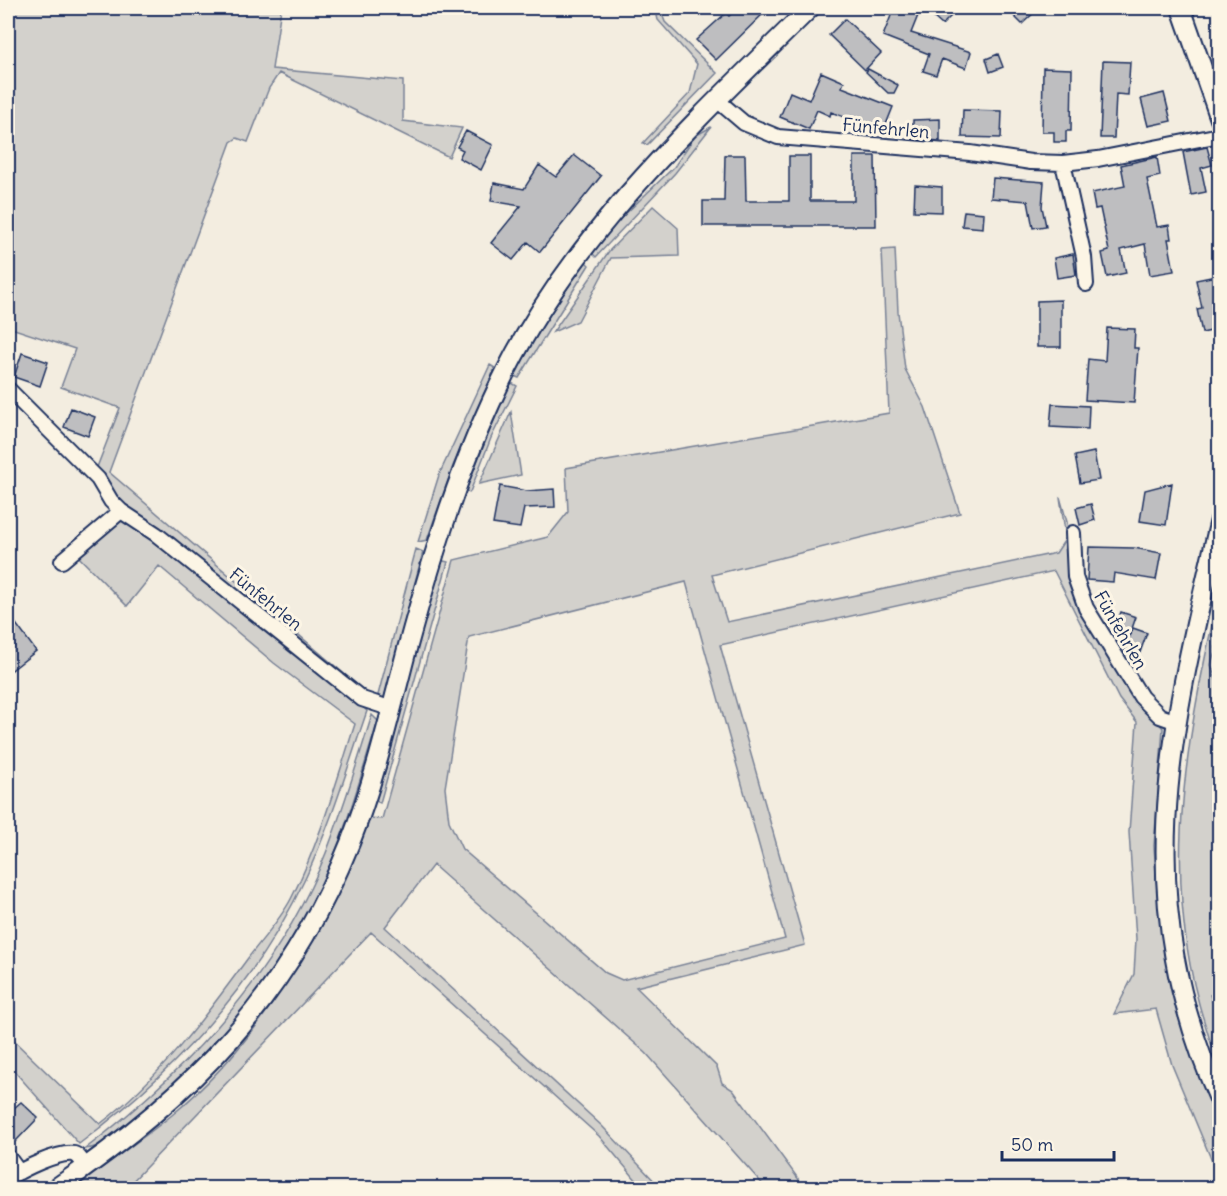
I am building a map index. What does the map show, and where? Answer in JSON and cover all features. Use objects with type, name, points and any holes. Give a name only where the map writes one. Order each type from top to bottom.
[{"type":"main road","points":[[56,1188],[143,1125],[205,1069],[245,1024],[292,958],[325,899],[351,841],[392,709],[434,552],[479,429],[517,349],[555,288],[644,174],[810,8]]},
{"type":"main road","points":[[1180,8],[1220,119]]},
{"type":"main road","points":[[1220,520],[1177,722],[1165,824],[1164,874],[1173,958],[1187,1014],[1220,1101]]},
{"type":"street","name":"Fünfehrlen","points":[[717,100],[744,123],[778,137],[1063,163],[1098,159],[1220,135]]},
{"type":"street","points":[[1063,163],[1084,257],[1086,284]]},
{"type":"street","name":"Fünfehrlen","points":[[8,389],[98,478],[111,501],[121,511],[156,534],[362,699],[392,709]]},
{"type":"street","points":[[62,561],[121,511]]},
{"type":"street","name":"Fünfehrlen","points":[[1073,534],[1075,577],[1079,594],[1094,622],[1141,697],[1160,716],[1177,722]]},
{"type":"street","points":[[8,1157],[13,1175],[60,1155],[73,1154],[80,1158],[86,1168]]},
{"type":"shaded area","points":[[8,8],[281,8],[272,69],[403,81],[403,121],[462,128],[449,157],[279,73],[269,88],[248,142],[237,138],[231,142],[109,472],[370,696],[364,708],[367,711],[346,774],[315,857],[286,917],[263,954],[237,990],[179,1057],[114,1117],[79,1144],[8,1064],[8,1035],[100,1124],[142,1088],[180,1047],[287,907],[319,835],[355,724],[274,663],[159,566],[127,606],[73,551],[120,511],[94,475],[120,408],[61,387],[75,349],[8,327]]},
{"type":"shaded area","points":[[655,8],[660,8],[665,22],[717,73],[647,145],[643,143],[690,93],[697,64],[658,20]]},
{"type":"shaded area","points":[[711,127],[675,173],[596,257],[592,253],[615,224],[674,167],[695,136]]},
{"type":"shaded area","points":[[653,206],[678,228],[679,256],[611,258],[578,321],[553,332],[609,251]]},
{"type":"shaded area","points":[[895,249],[898,312],[905,369],[925,407],[960,513],[712,575],[727,622],[1056,553],[1066,538],[1060,497],[1067,522],[1075,596],[1090,628],[1119,676],[1163,728],[1154,846],[1159,916],[1181,1025],[1219,1122],[1219,1178],[1172,1065],[1156,1009],[1114,1014],[1134,974],[1136,939],[1129,832],[1137,722],[1119,699],[1054,571],[720,645],[805,945],[636,987],[717,1067],[722,1083],[733,1090],[805,1188],[766,1188],[646,1053],[433,865],[385,927],[602,1126],[661,1188],[643,1188],[599,1136],[371,932],[126,1188],[73,1188],[160,1125],[205,1085],[236,1052],[288,979],[332,900],[369,818],[382,819],[454,560],[548,537],[568,512],[566,468],[889,413],[882,250]],"holes":[[[686,582],[785,939],[622,980],[606,973],[462,849],[449,821],[445,788],[469,637]]]},
{"type":"shaded area","points":[[585,261],[589,265],[519,378],[514,376],[544,323]]},
{"type":"shaded area","points":[[490,365],[495,368],[453,466],[427,540],[418,542],[439,475]]},
{"type":"shaded area","points":[[510,382],[517,386],[491,438],[470,492],[465,491]]},
{"type":"shaded area","points":[[511,412],[521,475],[479,484]]},
{"type":"shaded area","points":[[416,549],[423,552],[384,699],[377,699]]},
{"type":"shaded area","points":[[440,560],[448,562],[380,803],[374,800]]},
{"type":"shaded area","points":[[1219,593],[1219,634],[1211,665],[1220,690],[1220,991],[1210,995],[1219,1021],[1219,1064],[1199,1004],[1187,945],[1181,887],[1181,829],[1186,771],[1195,712]]},
{"type":"shaded area","points":[[372,715],[378,721],[339,843],[316,894],[277,962],[230,1026],[177,1083],[120,1133],[103,1143],[85,1149],[159,1087],[226,1017],[256,979],[306,897],[326,853]]},
{"type":"building","points":[[738,8],[769,8],[716,60],[696,40],[726,13],[729,16]]},
{"type":"building","points":[[894,8],[921,8],[911,33],[971,52],[966,68],[942,59],[936,75],[923,71],[929,54],[883,36]]},
{"type":"building","points":[[923,8],[959,8],[942,25]]},
{"type":"building","points":[[1006,8],[1039,8],[1022,24]]},
{"type":"building","points":[[845,19],[881,53],[865,70],[829,35]]},
{"type":"building","points":[[998,54],[1003,67],[990,72],[986,59]]},
{"type":"building","points":[[1103,61],[1130,62],[1128,95],[1116,94],[1114,138],[1100,138]]},
{"type":"building","points":[[1043,68],[1072,69],[1071,131],[1066,131],[1066,142],[1054,142],[1054,132],[1042,132]]},
{"type":"building","points":[[868,69],[898,85],[894,93],[888,93],[866,72]]},
{"type":"building","points":[[821,72],[844,82],[842,87],[893,107],[883,132],[831,112],[830,116],[817,110],[809,129],[780,117],[790,92],[809,100]]},
{"type":"building","points":[[1164,93],[1171,121],[1148,126],[1141,99]]},
{"type":"building","points":[[963,110],[1002,111],[1001,138],[962,137]]},
{"type":"building","points":[[940,119],[940,141],[913,139],[913,120]]},
{"type":"building","points":[[466,131],[493,145],[481,170],[459,158],[463,150],[457,147]]},
{"type":"building","points":[[1207,147],[1212,165],[1201,168],[1206,192],[1191,195],[1183,152]]},
{"type":"building","points":[[574,155],[601,176],[540,252],[528,242],[513,260],[491,243],[521,206],[491,201],[494,183],[524,189],[539,165],[556,177]]},
{"type":"building","points":[[725,155],[745,155],[746,201],[789,201],[789,156],[810,156],[810,201],[854,201],[854,156],[875,156],[876,226],[703,226],[703,201],[724,201]]},
{"type":"building","points":[[1157,157],[1160,176],[1147,179],[1157,227],[1169,225],[1171,239],[1168,239],[1174,271],[1150,275],[1145,244],[1121,250],[1126,273],[1107,277],[1102,253],[1109,251],[1100,208],[1095,209],[1092,193],[1125,186],[1121,165]]},
{"type":"building","points":[[993,178],[1044,182],[1042,207],[1046,226],[1033,228],[1028,201],[991,198]]},
{"type":"building","points":[[915,185],[942,187],[942,212],[914,211]]},
{"type":"building","points":[[964,211],[984,213],[983,228],[962,226]]},
{"type":"building","points":[[1073,254],[1076,275],[1057,278],[1054,258]]},
{"type":"building","points":[[1216,276],[1220,294],[1220,310],[1217,310],[1220,329],[1202,333],[1197,309],[1202,308],[1196,280]]},
{"type":"building","points":[[1061,300],[1061,347],[1037,347],[1037,301]]},
{"type":"building","points":[[1107,328],[1135,329],[1134,348],[1138,348],[1134,403],[1085,400],[1088,359],[1105,361]]},
{"type":"building","points":[[22,353],[48,362],[40,386],[14,377]]},
{"type":"building","points":[[1052,404],[1089,406],[1088,429],[1050,427]]},
{"type":"building","points":[[71,408],[95,417],[88,436],[64,427]]},
{"type":"building","points":[[1094,452],[1099,480],[1080,483],[1075,456]]},
{"type":"building","points":[[1172,483],[1166,525],[1140,521],[1145,490]]},
{"type":"building","points":[[500,486],[527,491],[554,489],[555,507],[524,508],[520,528],[493,524]]},
{"type":"building","points":[[1091,504],[1095,520],[1080,525],[1076,508]]},
{"type":"building","points":[[1089,547],[1134,548],[1161,553],[1156,580],[1114,573],[1113,582],[1087,580]]},
{"type":"building","points":[[1121,612],[1136,617],[1129,637],[1114,631]]},
{"type":"building","points":[[8,613],[36,651],[8,673]]},
{"type":"building","points":[[1133,628],[1147,633],[1138,658],[1124,653]]},
{"type":"building","points":[[8,1102],[14,1108],[21,1102],[38,1118],[16,1141],[8,1133]]}]
